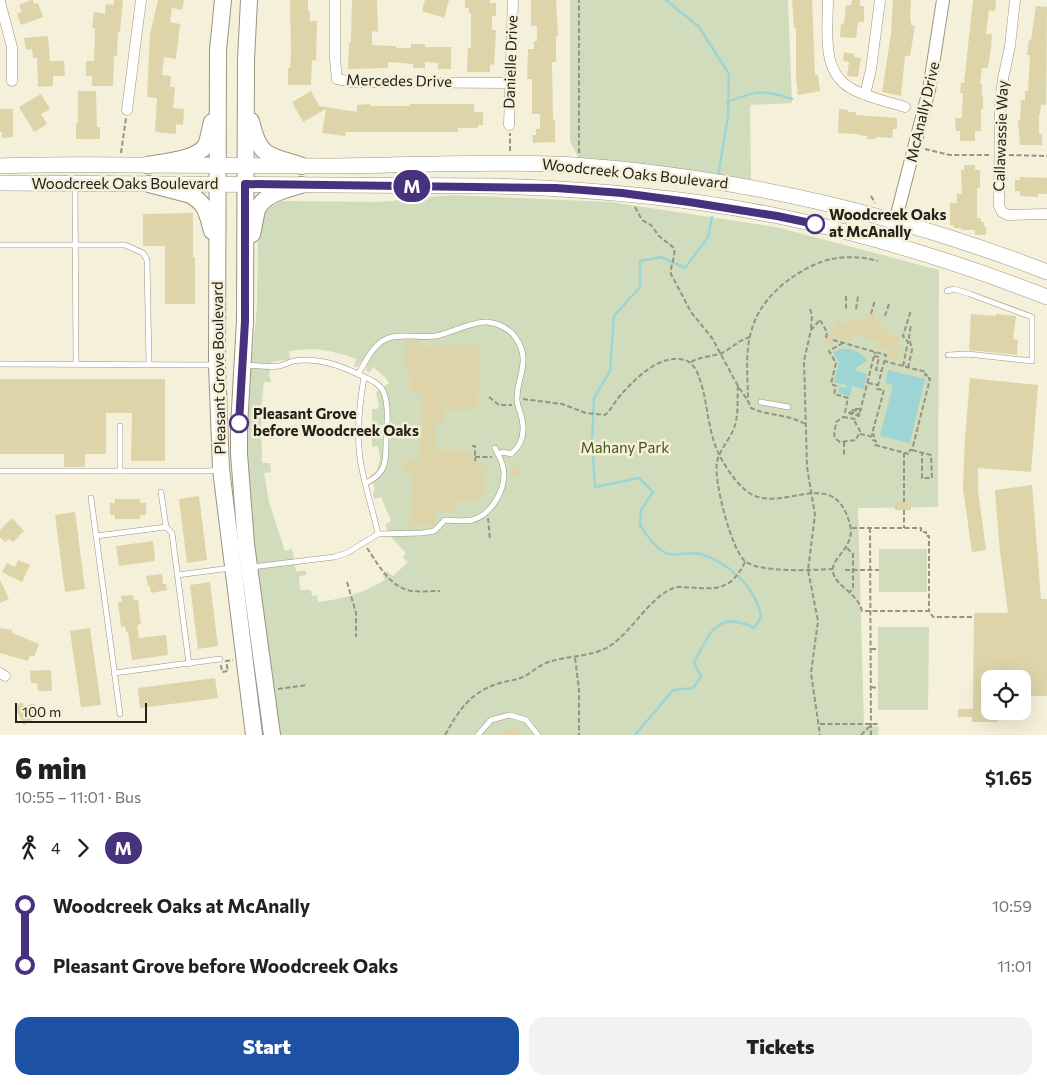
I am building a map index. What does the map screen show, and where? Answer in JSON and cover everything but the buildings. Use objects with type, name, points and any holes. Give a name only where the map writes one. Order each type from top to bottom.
[{"type":"main road","name":"Pleasant Grove Boulevard","points":[[223,0],[218,50],[217,365],[221,469],[266,690],[272,735]]},
{"type":"main road","name":"Pleasant Grove Boulevard","points":[[249,0],[245,97],[243,365],[239,454],[244,519],[242,568],[245,658],[254,735]]},
{"type":"main road","points":[[245,97],[254,136],[259,147],[271,156],[302,166]]},
{"type":"main road","points":[[147,165],[191,157],[200,152],[208,140],[218,103]]},
{"type":"main road","name":"Woodcreek Oaks Boulevard","points":[[0,166],[386,166],[510,163],[578,166],[689,177],[737,184],[820,202],[973,245],[1047,272]]},
{"type":"main road","name":"Woodcreek Oaks Boulevard","points":[[0,183],[501,187],[556,188],[631,194],[777,216],[889,244],[980,272],[1047,297]]},
{"type":"main road","points":[[149,184],[191,195],[201,202],[206,208],[218,254]]},
{"type":"main road","points":[[245,263],[261,203],[270,196],[301,185]]},
{"type":"main road","points":[[889,244],[895,222]]},
{"type":"main road","points":[[217,365],[225,367],[232,381],[233,422],[239,454]]},
{"type":"street","points":[[127,110],[141,0]]},
{"type":"street","name":"Mercedes Drive","points":[[335,0],[337,79],[352,82],[510,83]]},
{"type":"street","name":"Danielle Drive","points":[[509,125],[514,0]]},
{"type":"street","points":[[828,0],[828,53],[830,63],[839,79],[852,89],[865,95],[905,107]]},
{"type":"street","points":[[865,95],[872,69],[880,0]]},
{"type":"street","name":"McAnally Drive","points":[[895,222],[930,90],[943,0]]},
{"type":"street","name":"Callawassie Way","points":[[1016,0],[1010,46],[1001,91],[999,206],[1002,212],[1008,215],[1047,214]]},
{"type":"street","points":[[0,2],[12,47],[12,81]]},
{"type":"lane","points":[[75,183],[76,364]]},
{"type":"lane","points":[[0,245],[125,245],[142,253],[147,260],[149,364]]},
{"type":"lane","points":[[947,291],[954,289],[970,294],[1032,318],[1032,361],[968,354],[948,355]]},
{"type":"lane","points":[[358,374],[373,350],[392,336],[440,335],[481,322],[508,330],[516,337],[524,359],[518,397],[523,420],[522,440],[511,454],[503,452],[499,455]]},
{"type":"lane","points":[[243,365],[278,366],[293,361],[308,360],[338,365],[378,384],[384,393],[387,413],[385,460],[382,473],[366,483]]},
{"type":"lane","points":[[0,364],[217,365]]},
{"type":"lane","points":[[364,376],[359,416],[360,454],[378,534]]},
{"type":"lane","points":[[761,402],[788,407]]},
{"type":"lane","points":[[120,426],[120,471]]},
{"type":"lane","points":[[177,575],[334,557],[348,553],[378,534],[422,533],[434,531],[445,520],[474,519],[490,509],[498,497],[503,482],[503,467],[495,448]]},
{"type":"lane","points":[[0,472],[210,471],[221,469]]},
{"type":"lane","points":[[161,492],[166,527],[172,533],[189,664]]},
{"type":"lane","points":[[91,498],[120,714]]},
{"type":"lane","points":[[96,536],[166,527]]},
{"type":"lane","points":[[114,673],[220,659]]},
{"type":"lane","points":[[478,735],[491,720],[510,715],[526,720],[538,735]]},
{"type":"path","points":[[578,166],[579,0]]},
{"type":"path","points":[[120,165],[121,142],[125,134],[127,110]]},
{"type":"path","points":[[509,125],[510,163]]},
{"type":"path","points":[[915,147],[950,155],[1047,156]]},
{"type":"path","points":[[631,194],[630,201],[642,220],[674,248],[671,274],[691,312],[712,338],[751,408],[790,417],[805,424]]},
{"type":"path","points":[[748,401],[747,352],[758,312],[766,300],[799,272],[821,262],[852,257],[878,261]]},
{"type":"path","points":[[846,296],[846,309]]},
{"type":"path","points":[[856,309],[858,296]]},
{"type":"path","points":[[871,314],[874,300]]},
{"type":"path","points":[[885,316],[889,304]]},
{"type":"path","points":[[810,309],[812,315],[811,330],[804,361],[806,467],[815,515],[808,570],[818,622],[811,674],[820,724],[820,735]]},
{"type":"path","points":[[903,366],[908,342],[903,336],[911,310]]},
{"type":"path","points":[[811,330],[820,321],[827,332],[826,339]]},
{"type":"path","points":[[908,368],[912,350],[909,338],[911,324]]},
{"type":"path","points":[[690,362],[698,358],[720,354],[742,339],[750,336]]},
{"type":"path","points":[[833,340],[886,355],[884,362],[882,371],[877,388],[884,390],[872,434],[874,434],[873,440],[876,441],[875,445],[909,454],[910,450],[912,450],[930,376],[925,375],[926,372],[884,362]]},
{"type":"path","points":[[843,343],[830,351],[836,363],[831,384],[836,386],[834,394],[848,398],[845,412],[859,416],[860,414]]},
{"type":"path","points":[[860,414],[875,352]]},
{"type":"path","points":[[874,356],[879,357],[876,370],[882,371]]},
{"type":"path","points":[[518,397],[562,404],[586,412],[605,415],[630,385],[649,368],[676,359],[690,362],[700,377],[707,416],[720,455],[742,488],[760,498],[805,495],[811,492],[829,496],[838,502],[846,512],[851,528],[847,547],[838,558],[833,569],[836,579],[858,600],[862,611],[929,611]]},
{"type":"path","points":[[867,383],[878,385]]},
{"type":"path","points":[[738,386],[737,414],[734,428],[717,462],[716,472],[722,508],[728,526],[745,562],[762,567],[808,570],[833,569]]},
{"type":"path","points":[[489,397],[499,405],[516,406],[519,408]]},
{"type":"path","points":[[855,408],[859,410],[851,410],[850,412],[860,414]]},
{"type":"path","points":[[840,417],[856,420],[855,422],[859,427],[860,434],[856,440],[844,442],[837,440],[834,437],[836,422],[840,417]]},
{"type":"path","points":[[860,434],[874,437]]},
{"type":"path","points":[[844,442],[844,457]]},
{"type":"path","points":[[472,446],[475,446],[475,461]]},
{"type":"path","points":[[912,450],[931,455],[932,478],[922,478],[922,453]]},
{"type":"path","points":[[904,453],[904,502]]},
{"type":"path","points":[[475,457],[499,455]]},
{"type":"path","points":[[904,510],[904,528]]},
{"type":"path","points":[[485,513],[490,520],[490,540]]},
{"type":"path","points":[[851,528],[921,528],[921,532],[926,532],[926,536],[929,536],[929,611],[932,617],[974,617]]},
{"type":"path","points":[[870,528],[871,735]]},
{"type":"path","points":[[364,544],[388,578],[398,587],[412,591],[440,591]]},
{"type":"path","points":[[847,547],[852,552],[853,587],[850,592]]},
{"type":"path","points":[[445,735],[458,712],[471,697],[493,685],[522,677],[546,663],[596,652],[618,640],[670,589],[676,587],[722,587],[730,583],[740,573],[745,562]]},
{"type":"path","points":[[845,570],[879,570]]},
{"type":"path","points":[[347,582],[356,612],[356,637]]},
{"type":"path","points":[[871,649],[878,649]]},
{"type":"path","points":[[220,659],[222,672],[228,672],[226,661],[245,658]]},
{"type":"path","points":[[575,658],[579,689],[579,735]]},
{"type":"path","points":[[266,690],[308,685]]},
{"type":"path","points":[[871,688],[878,688]]},
{"type":"path","points":[[820,724],[880,724]]},
{"type":"path","points":[[861,735],[871,724]]},
{"type":"green space","points":[[570,0],[788,0],[792,103],[750,105],[751,182],[580,161],[570,141]]},
{"type":"green space","name":"Mahany Park","points":[[452,195],[611,202],[776,227],[939,270],[938,507],[858,508],[864,726],[879,727],[878,735],[280,735],[250,534],[246,467],[252,355],[257,307],[258,224],[262,212],[281,201],[379,202]],"holes":[[[312,349],[339,353],[356,359],[354,367],[357,367],[361,362],[367,365],[366,371],[370,372],[373,367],[389,383],[376,392],[379,407],[372,409],[372,447],[378,446],[380,460],[376,472],[370,476],[375,489],[373,493],[374,499],[381,497],[391,521],[385,525],[392,538],[406,553],[403,557],[408,562],[393,576],[387,571],[382,574],[385,580],[361,592],[318,602],[317,595],[312,596],[311,590],[300,590],[299,576],[306,575],[306,571],[296,571],[292,549],[285,551],[269,502],[264,473],[271,472],[270,463],[262,463],[261,415],[268,414],[261,411],[264,382],[271,382],[269,375],[271,362],[290,359],[289,351]]]},
{"type":"green space","points":[[879,549],[927,549],[927,592],[879,592]]},
{"type":"green space","points":[[878,627],[929,627],[928,710],[878,710]]},
{"type":"water","points":[[841,349],[856,351],[867,361],[857,367],[856,371],[867,374],[864,389],[852,386],[850,396],[838,393],[839,386],[845,388],[846,385],[834,382],[839,363],[833,352]]},
{"type":"water","points":[[888,370],[925,379],[910,443],[880,436],[893,385],[885,383]]},
{"type":"waterway","points":[[666,0],[699,27],[729,74],[728,116],[718,177]]},
{"type":"waterway","points":[[727,102],[745,95],[759,93],[773,94],[792,99]]},
{"type":"waterway","points":[[635,735],[673,690],[693,688],[701,677],[694,663],[704,643],[715,628],[722,623],[731,622],[741,623],[754,628],[761,617],[758,606],[747,586],[721,563],[700,554],[669,554],[652,542],[640,525],[641,510],[653,492],[639,478],[595,487],[592,442],[594,398],[610,371],[614,316],[640,287],[640,261],[661,257],[685,268],[708,237],[712,217]]},
{"type":"bus line","name":"M","points":[[239,423],[245,321],[245,184],[556,188],[622,193],[689,202],[815,224]]},
{"type":"place","name":"Woodcreek Oaks at McAnally","points":[[815,224]]},
{"type":"place","name":"Pleasant Grove before Woodcreek Oaks","points":[[239,423]]}]
